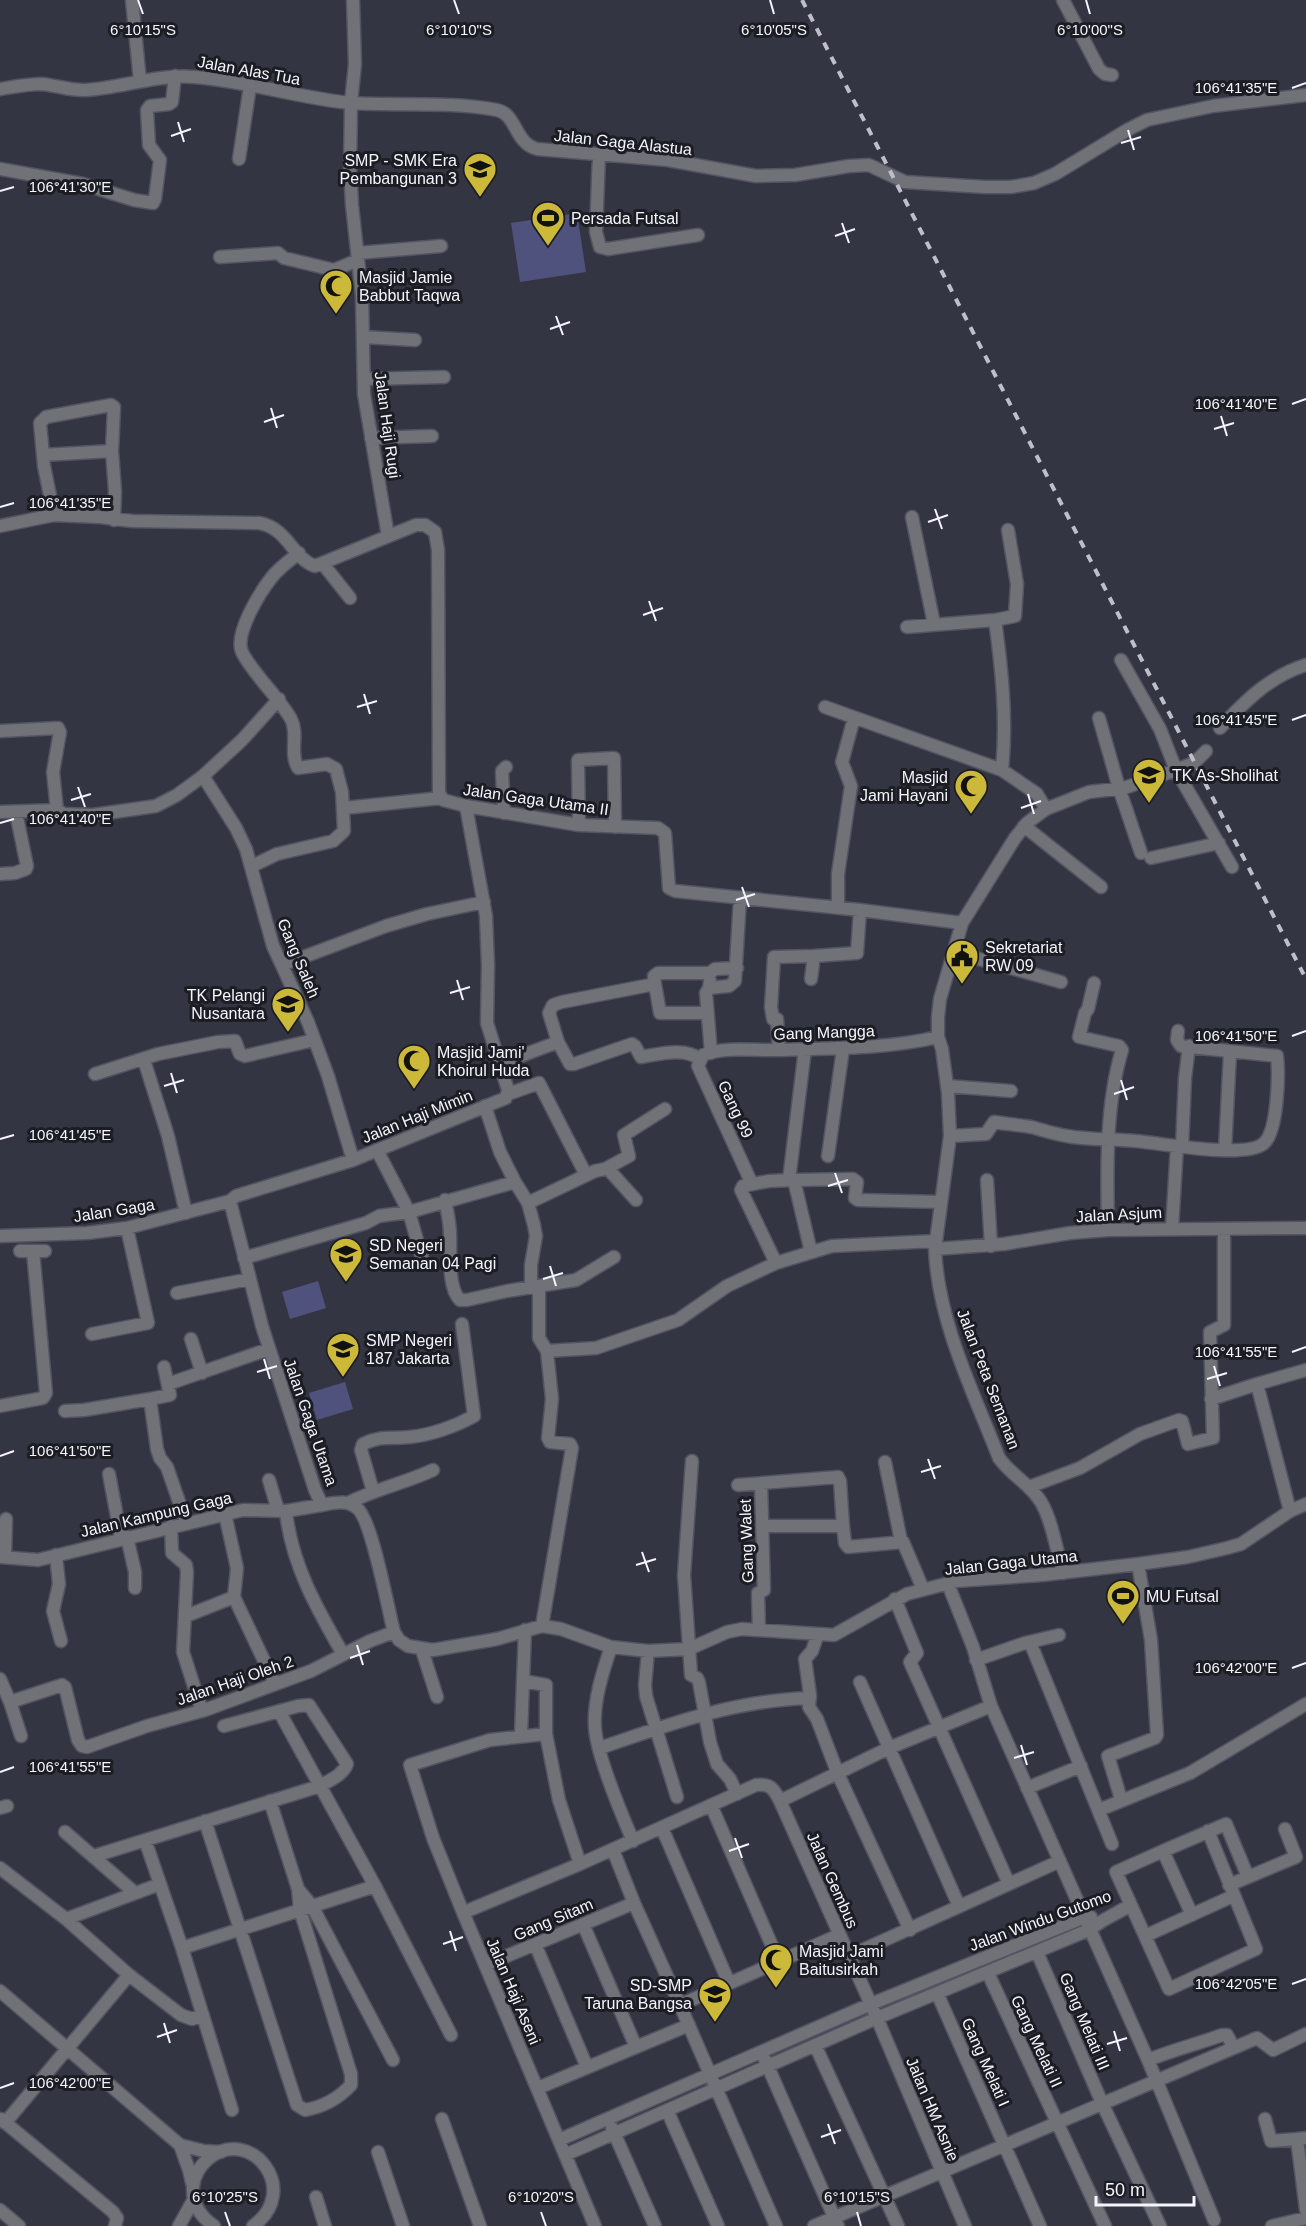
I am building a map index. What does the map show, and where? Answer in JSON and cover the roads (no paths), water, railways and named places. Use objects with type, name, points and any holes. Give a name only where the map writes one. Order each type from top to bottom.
[{"type":"street","points":[[132,0],[139,49],[140,81]]},
{"type":"street","name":"Jalan Haji Rugi","points":[[353,0],[355,64],[351,103],[352,196],[362,296],[364,394],[388,536]]},
{"type":"street","points":[[1063,0],[1099,69],[1105,74],[1112,75]]},
{"type":"street","points":[[0,169],[83,184],[134,200],[153,202],[156,199],[160,160],[149,145],[147,110],[150,106],[172,102],[175,76]]},
{"type":"street","name":"Jalan Alas Tua","points":[[0,89],[42,84],[89,90],[175,76],[196,77],[351,103]]},
{"type":"street","points":[[239,159],[250,86]]},
{"type":"street","name":"Jalan Gaga Alastua","points":[[351,103],[444,105],[497,110],[508,116],[519,137],[530,147],[554,151],[668,160],[756,176],[795,175],[869,165],[905,182],[998,188],[1034,183],[1075,164],[1122,133],[1147,120],[1213,105],[1306,95]]},
{"type":"street","points":[[599,154],[596,232],[600,247],[608,249],[698,235]]},
{"type":"street","points":[[220,256],[278,253],[284,258],[334,270],[358,257],[441,246]]},
{"type":"street","points":[[363,337],[415,340]]},
{"type":"street","points":[[364,379],[444,377]]},
{"type":"street","points":[[54,515],[43,455],[40,428],[42,419],[111,405],[114,407],[112,451],[115,491],[114,520]]},
{"type":"street","points":[[371,438],[432,436]]},
{"type":"street","points":[[43,455],[112,451]]},
{"type":"street","points":[[0,526],[54,515],[100,517],[114,520],[265,524],[277,530],[310,564],[315,566],[388,536]]},
{"type":"street","points":[[912,517],[934,624]]},
{"type":"street","name":"Jalan Gaga Utama II","points":[[388,536],[420,525],[430,527],[437,536],[441,798],[449,803],[579,825],[662,830],[669,888],[675,891],[962,923]]},
{"type":"street","points":[[908,627],[1013,617],[1016,613],[1017,584],[1008,530]]},
{"type":"street","points":[[252,866],[277,854],[333,841],[344,831],[344,808],[336,769],[327,764],[300,768],[296,765],[294,727],[279,699],[245,658],[240,644],[240,637],[272,576],[299,553]]},
{"type":"street","points":[[323,564],[350,598]]},
{"type":"street","points":[[995,620],[1003,675],[1002,770]]},
{"type":"street","points":[[1121,660],[1160,729],[1176,770],[1232,867]]},
{"type":"street","points":[[1220,728],[1246,700],[1265,685],[1304,666]]},
{"type":"street","points":[[0,812],[57,810],[64,814],[93,815],[156,806],[177,795],[203,776],[242,740],[279,699]]},
{"type":"street","points":[[825,707],[1002,770],[1038,794],[1046,809]]},
{"type":"street","points":[[838,908],[838,874],[851,786],[842,762],[854,718]]},
{"type":"street","points":[[1099,718],[1119,788],[1146,856],[1219,843]]},
{"type":"street","points":[[0,731],[58,728],[60,732],[53,772],[57,810]]},
{"type":"street","name":"Jalan Peta Semanan","points":[[1064,1573],[1042,1503],[1029,1486],[1011,1473],[999,1458],[958,1353],[945,1312],[936,1266],[935,1245],[950,1136],[947,1086],[938,1037],[940,999],[962,923],[1024,826],[1046,809],[1089,792],[1119,788],[1176,770],[1194,762],[1206,751]]},
{"type":"street","points":[[579,825],[578,760],[614,758],[615,827]]},
{"type":"street","points":[[504,813],[502,771],[506,767]]},
{"type":"street","name":"Gang Saleh","points":[[203,776],[236,828],[252,866],[267,927],[305,1015],[328,1076],[353,1160]]},
{"type":"street","points":[[344,808],[441,798]]},
{"type":"street","points":[[465,806],[484,902],[488,955],[487,1023],[508,1094]]},
{"type":"street","points":[[0,874],[15,873],[26,869],[27,866],[15,813]]},
{"type":"street","points":[[1024,826],[1101,887]]},
{"type":"street","points":[[710,988],[732,985],[735,981],[740,898]]},
{"type":"street","points":[[282,965],[386,926],[427,914],[484,902]]},
{"type":"street","points":[[779,1050],[777,1019],[773,1019],[771,1007],[774,957],[856,953],[860,910]]},
{"type":"street","points":[[954,952],[1061,982]]},
{"type":"street","points":[[811,979],[814,956]]},
{"type":"street","points":[[707,1013],[660,1013],[654,976],[658,973],[710,973],[715,969],[737,968]]},
{"type":"street","name":"Gang 99","points":[[710,973],[710,988],[706,993],[705,1056],[698,1066],[752,1184]]},
{"type":"street","points":[[1094,983],[1079,1037],[1119,1046],[1122,1050],[1116,1071],[1109,1141],[1108,1230]]},
{"type":"street","points":[[499,1064],[558,1042],[549,1013],[553,1005],[655,984]]},
{"type":"street","points":[[950,1136],[986,1134],[994,1122],[1030,1127],[1065,1136],[1109,1141],[1133,1140],[1180,1147],[1225,1150],[1262,1145],[1270,1137],[1275,1114],[1276,1056],[1230,1053],[1178,1044],[1178,1031]]},
{"type":"street","name":"Gang Mangga","points":[[558,1042],[570,1064],[574,1064],[632,1044],[641,1057],[683,1052],[705,1056],[743,1050],[843,1049],[904,1045],[938,1037]]},
{"type":"street","points":[[95,1074],[158,1054],[218,1042],[235,1041],[240,1054],[245,1056],[314,1040]]},
{"type":"street","points":[[1172,1228],[1189,1046]]},
{"type":"street","points":[[805,1049],[791,1180],[812,1252]]},
{"type":"street","points":[[828,1156],[843,1049]]},
{"type":"street","points":[[1225,1150],[1230,1053]]},
{"type":"street","points":[[144,1060],[168,1136],[186,1214]]},
{"type":"street","name":"Jalan Haji Mimin","points":[[231,1201],[236,1196],[353,1160],[539,1083],[586,1175]]},
{"type":"street","points":[[947,1086],[1011,1091]]},
{"type":"street","points":[[485,1106],[500,1152],[528,1203],[536,1236],[531,1265],[539,1338],[547,1351],[552,1407],[549,1440],[570,1444],[572,1448],[542,1626]]},
{"type":"street","points":[[528,1203],[629,1156],[624,1135],[665,1109]]},
{"type":"street","points":[[377,1150],[409,1212],[423,1261]]},
{"type":"street","points":[[604,1168],[609,1170],[636,1200]]},
{"type":"street","points":[[776,1263],[741,1190],[743,1186],[769,1180],[853,1179],[856,1182],[855,1198],[858,1200],[941,1202]]},
{"type":"street","points":[[987,1180],[991,1245]]},
{"type":"street","points":[[244,1258],[366,1222],[379,1216],[409,1212],[515,1182]]},
{"type":"street","points":[[445,1200],[450,1231],[452,1273],[457,1298],[467,1300],[576,1280],[614,1257]]},
{"type":"street","name":"Jalan Gaga","points":[[0,1236],[87,1233],[127,1228],[231,1201]]},
{"type":"street","name":"Jalan Gaga Utama","points":[[231,1201],[268,1349],[283,1386],[322,1505],[348,1503],[358,1508],[364,1517],[394,1632]]},
{"type":"street","points":[[92,1334],[148,1323],[127,1228]]},
{"type":"street","name":"Jalan Asjum","points":[[547,1351],[596,1348],[678,1320],[727,1286],[776,1263],[842,1244],[991,1245],[1070,1233],[1108,1230],[1306,1228]]},
{"type":"street","points":[[1029,1486],[1080,1468],[1140,1434],[1179,1420],[1182,1421],[1189,1444],[1212,1438],[1210,1332],[1224,1325],[1224,1229]]},
{"type":"street","points":[[0,1406],[43,1398],[46,1393],[33,1251]]},
{"type":"street","points":[[177,1293],[250,1279]]},
{"type":"street","points":[[373,1491],[361,1450],[363,1444],[379,1437],[412,1437],[432,1432],[474,1416],[462,1324]]},
{"type":"street","points":[[191,1339],[202,1373]]},
{"type":"street","points":[[168,1384],[268,1349]]},
{"type":"street","points":[[65,1411],[84,1410],[170,1395],[164,1367]]},
{"type":"street","points":[[1211,1399],[1306,1370]]},
{"type":"street","points":[[1257,1384],[1290,1511]]},
{"type":"street","points":[[150,1399],[160,1458],[167,1467],[186,1522]]},
{"type":"street","points":[[692,1461],[684,1575],[691,1675],[699,1682],[704,1714],[717,1764],[730,1779],[737,1794]]},
{"type":"street","points":[[885,1462],[901,1541],[906,1545],[923,1589]]},
{"type":"street","points":[[348,1503],[373,1491],[414,1479],[433,1470]]},
{"type":"street","points":[[109,1474],[124,1538],[135,1572],[135,1588]]},
{"type":"street","points":[[738,1485],[838,1477],[845,1543],[848,1547],[901,1541]]},
{"type":"street","points":[[269,1480],[282,1510],[292,1548],[317,1607],[343,1654]]},
{"type":"street","name":"Gang Walet","points":[[759,1630],[758,1593],[764,1590],[761,1483]]},
{"type":"street","name":"Jalan Gaga Utama","points":[[422,1650],[437,1650],[497,1639],[542,1626],[561,1629],[611,1647],[648,1651],[689,1649],[727,1632],[742,1629],[828,1636],[839,1633],[895,1599],[923,1589],[948,1584],[1064,1573],[1188,1557],[1241,1544],[1290,1511],[1306,1504]]},
{"type":"street","name":"Jalan Kampung Gaga","points":[[3,1557],[38,1560],[186,1522],[243,1510],[282,1510],[322,1505]]},
{"type":"street","points":[[225,1514],[237,1568],[234,1597],[275,1684]]},
{"type":"street","points":[[3,1557],[6,1519]]},
{"type":"street","points":[[171,1526],[172,1553],[187,1569],[183,1652],[202,1710]]},
{"type":"street","points":[[763,1526],[843,1526]]},
{"type":"street","points":[[56,1555],[59,1584],[53,1611],[61,1641]]},
{"type":"street","points":[[1122,1799],[1108,1756],[1155,1738],[1157,1735],[1154,1662],[1138,1564]]},
{"type":"street","points":[[948,1584],[991,1706],[1148,2060],[1216,2224]]},
{"type":"street","points":[[186,1616],[234,1597]]},
{"type":"street","points":[[895,1599],[917,1653],[910,1662],[1009,1884]]},
{"type":"street","points":[[525,1630],[521,1735],[546,1734]]},
{"type":"street","points":[[394,1632],[404,1644],[422,1650],[437,1697]]},
{"type":"street","name":"Jalan Haji Oleh 2","points":[[5,1696],[62,1685],[65,1687],[78,1740],[82,1746],[87,1747],[315,1670],[343,1654],[394,1632]]},
{"type":"street","points":[[818,1634],[812,1651],[805,1659],[809,1707],[817,1719],[838,1774],[910,1930]]},
{"type":"street","points":[[976,1660],[1059,1635]]},
{"type":"street","points":[[1030,1642],[1112,1844]]},
{"type":"street","points":[[611,1647],[595,1708],[594,1726],[633,1841]]},
{"type":"street","points":[[648,1651],[645,1684],[654,1728],[677,1797]]},
{"type":"street","points":[[0,1679],[21,1736]]},
{"type":"street","points":[[523,1681],[546,1685],[546,1734],[559,1800],[580,1864]]},
{"type":"street","points":[[860,1682],[959,1906]]},
{"type":"street","points":[[600,1748],[654,1728],[734,1706],[779,1698],[810,1698]]},
{"type":"street","points":[[1099,1810],[1190,1773],[1306,1704]]},
{"type":"street","points":[[94,1856],[320,1786],[342,1772],[347,1764],[309,1705],[224,1726]]},
{"type":"street","points":[[464,1912],[763,1784],[775,1791],[780,1801],[889,1748],[991,1706]]},
{"type":"street","points":[[279,1711],[375,1886],[451,2036]]},
{"type":"street","name":"Jalan Haji Aseni","points":[[521,1735],[490,1740],[410,1765],[433,1838],[484,1965],[595,2226]]},
{"type":"street","points":[[1027,1788],[1082,1766]]},
{"type":"street","points":[[270,1801],[306,1908],[393,2060]]},
{"type":"street","name":"Jalan Gembus","points":[[780,1801],[871,2004]]},
{"type":"street","points":[[711,1805],[780,1962]]},
{"type":"street","points":[[205,1821],[297,2105],[305,2110],[316,2108],[343,2094],[351,2085],[351,2074],[306,1908]]},
{"type":"street","points":[[1208,1831],[1256,1949],[1169,1989],[1116,1872],[1208,1831],[1226,1824],[1248,1877]]},
{"type":"street","points":[[662,1828],[729,1983]]},
{"type":"street","points":[[1144,1936],[1192,1915],[1248,1877],[1296,1857],[1284,1829]]},
{"type":"street","points":[[65,1832],[135,1893]]},
{"type":"street","points":[[145,1840],[182,1948],[232,2110]]},
{"type":"street","points":[[613,1850],[634,1903],[712,2074],[776,2226]]},
{"type":"street","points":[[1163,1851],[1192,1915]]},
{"type":"street","points":[[849,1956],[1060,1861]]},
{"type":"street","points":[[0,1868],[66,1919],[129,1975],[181,2015],[192,2019],[203,2015]]},
{"type":"street","points":[[66,1919],[160,1884]]},
{"type":"street","points":[[182,1948],[375,1886]]},
{"type":"street","name":"Gang Sitam","points":[[484,1965],[634,1903]]},
{"type":"street","name":"Jalan Windu Gutomo","points":[[559,2140],[871,2004],[1085,1917],[1098,1916],[1130,1905]]},
{"type":"street","name":"Jalan Windu Gutomo","points":[[565,2155],[877,2018],[1091,1929],[1130,1905]]},
{"type":"street","points":[[583,1924],[636,2047]]},
{"type":"street","points":[[680,2005],[839,1935]]},
{"type":"street","points":[[535,1944],[588,2067]]},
{"type":"street","name":"Gang Melati III","points":[[1037,1952],[1102,2103],[1160,2226]]},
{"type":"street","name":"Gang Melati II","points":[[988,1972],[1105,2226]]},
{"type":"street","points":[[948,1973],[953,1986]]},
{"type":"street","points":[[115,2226],[117,2218],[113,2212],[3,2121],[129,1975]]},
{"type":"street","points":[[0,1991],[180,2145],[204,2151],[237,2150],[254,2155],[270,2174],[274,2190],[266,2214],[253,2226]]},
{"type":"street","name":"Gang Melati I","points":[[937,1993],[1040,2226]]},
{"type":"street","name":"Jalan HM Asnie","points":[[871,2004],[965,2226]]},
{"type":"street","points":[[538,2088],[689,2025]]},
{"type":"street","points":[[814,2226],[836,2222],[885,2196],[941,2171],[1258,2038],[1271,2050],[1276,2050],[1306,2034]]},
{"type":"street","points":[[1148,2060],[1222,2035],[1227,2036],[1234,2048]]},
{"type":"street","points":[[815,2045],[898,2226]]},
{"type":"street","points":[[762,2052],[836,2222]]},
{"type":"street","points":[[667,2110],[718,2226]]},
{"type":"street","points":[[442,2119],[480,2226]]},
{"type":"street","points":[[608,2119],[655,2226]]},
{"type":"street","points":[[1265,2119],[1271,2141],[1302,2138],[1306,2210]]},
{"type":"street","points":[[180,2145],[200,2214],[214,2226]]},
{"type":"street","points":[[178,2226],[193,2194],[196,2174],[202,2164],[221,2152]]},
{"type":"street","points":[[378,2152],[403,2226]]},
{"type":"street","points":[[316,2197],[325,2226]]},
{"type":"street","points":[[0,2210],[19,2226]]},
{"type":"street","points":[[1272,2226],[1306,2218]]},
{"type":"railway","points":[[802,0],[1306,979]]},
{"type":"place","name":"SMP - SMK Era Pembangunan 3","points":[[480,198]]},
{"type":"place","name":"Persada Futsal","points":[[548,247]]},
{"type":"place","name":"Masjid Jamie Babbut Taqwa","points":[[336,315]]},
{"type":"place","name":"TK As-Sholihat","points":[[1149,804]]},
{"type":"place","name":"Masjid Jami Hayani","points":[[971,815]]},
{"type":"place","name":"Sekretariat RW 09","points":[[962,985]]},
{"type":"place","name":"TK Pelangi Nusantara","points":[[288,1033]]},
{"type":"place","name":"Masjid Jami' Khoirul Huda","points":[[414,1090]]},
{"type":"place","name":"SD Negeri Semanan 04 Pagi","points":[[346,1283]]},
{"type":"place","name":"SMP Negeri 187 Jakarta","points":[[343,1378]]},
{"type":"place","name":"MU Futsal","points":[[1123,1625]]},
{"type":"place","name":"Masjid Jami Baitusirkah","points":[[776,1989]]},
{"type":"place","name":"SD-SMP Taruna Bangsa","points":[[715,2023]]}]
